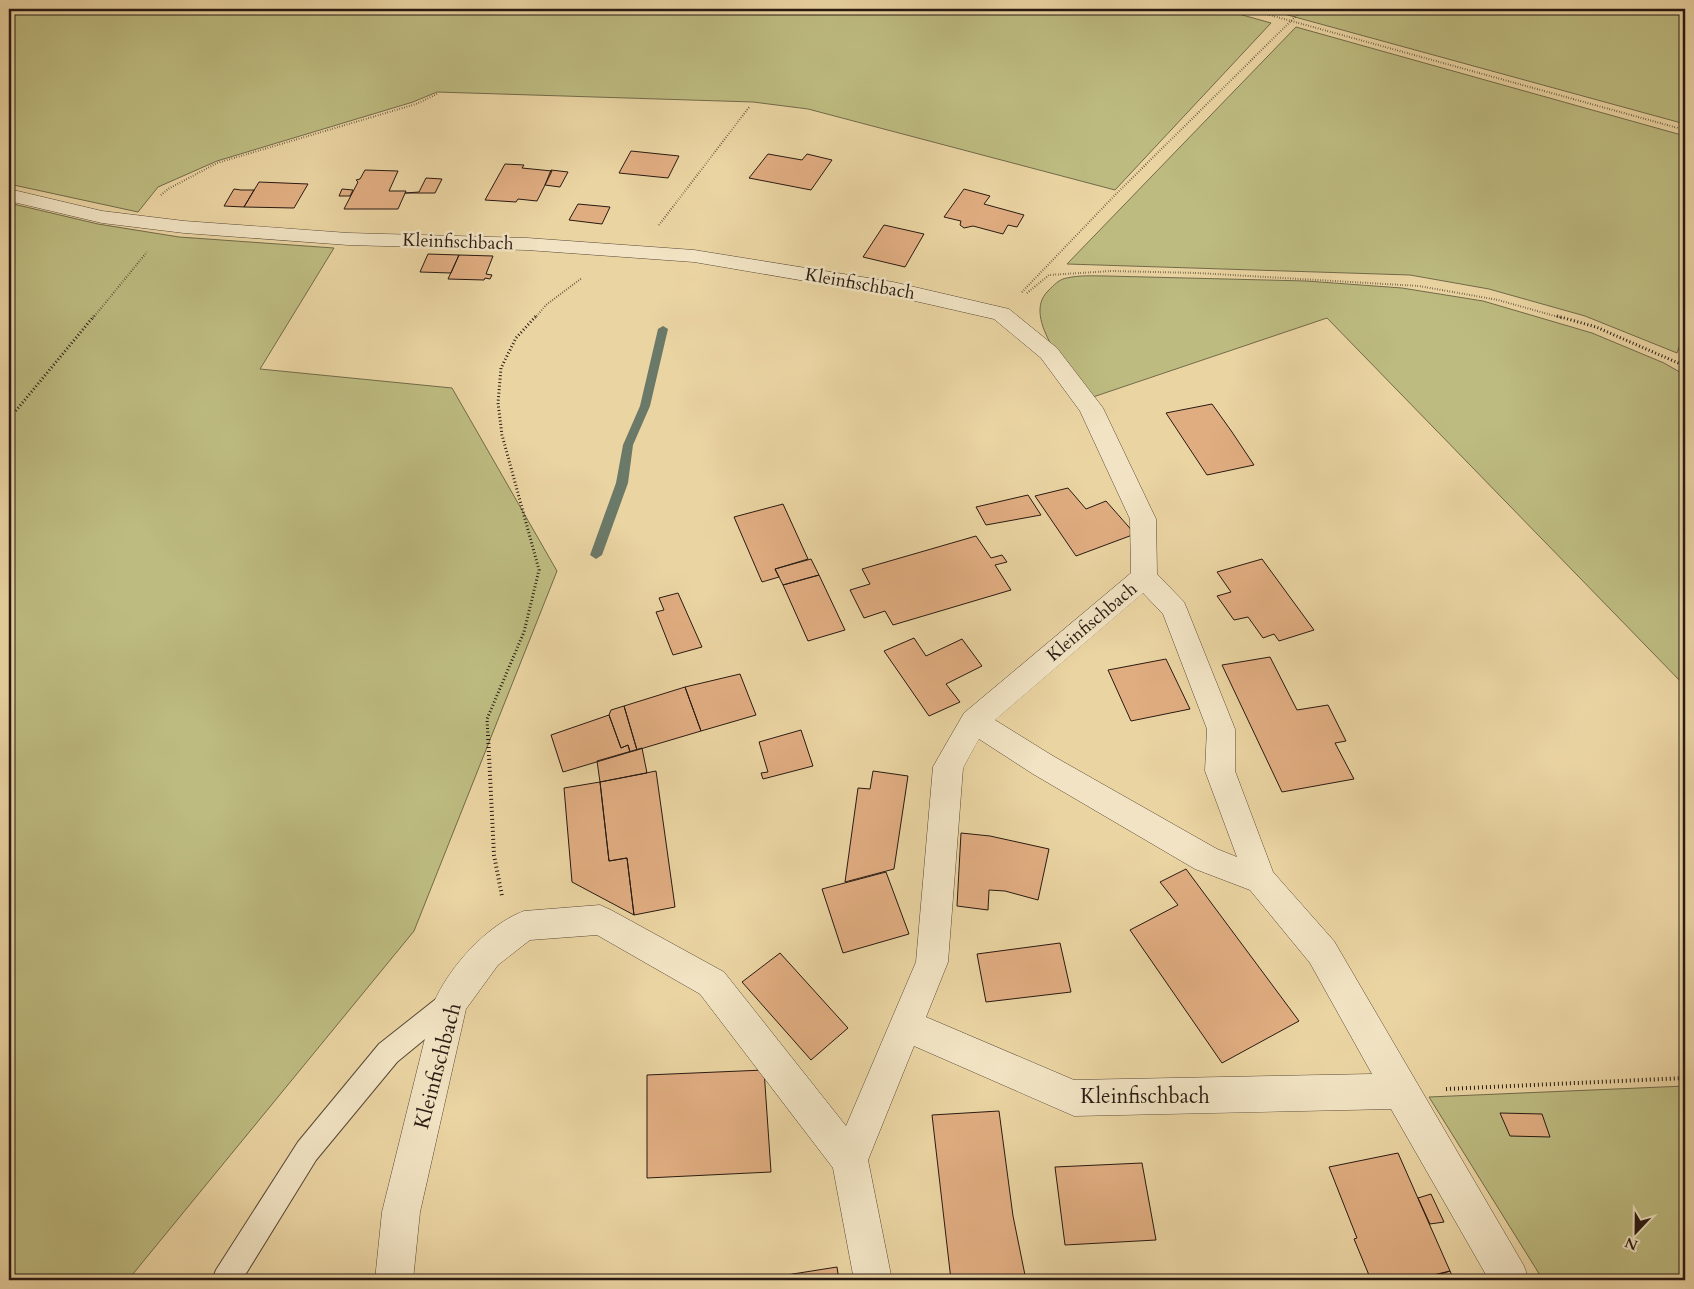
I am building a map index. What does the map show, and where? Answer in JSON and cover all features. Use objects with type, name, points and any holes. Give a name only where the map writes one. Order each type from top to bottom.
[{"type":"street","name":"Kleinfischbach","points":[[9,195],[102,217],[167,225],[348,239],[527,244],[694,256],[893,289],[1001,314],[1049,353],[1091,408],[1143,520],[1144,577],[974,721],[948,767],[932,962],[850,1160]]},
{"type":"street","points":[[1144,577],[1174,609],[1194,659],[1220,729],[1220,771],[1261,880],[1322,952],[1510,1280]]},
{"type":"street","points":[[974,721],[1043,765],[1206,859],[1261,880]]},
{"type":"street","name":"Kleinfischbach","points":[[394,1280],[401,1212],[451,1002],[486,954],[524,926],[600,920],[712,983],[850,1160],[872,1280]]},
{"type":"street","name":"Kleinfischbach","points":[[905,1024],[953,1047],[1074,1098],[1400,1091]]},
{"type":"lane","points":[[226,1280],[307,1151],[388,1053],[451,1002]]},
{"type":"path","points":[[1248,9],[1685,130]]},
{"type":"path","points":[[1001,314],[1116,194],[1302,9]]},
{"type":"path","points":[[9,420],[167,225],[155,201],[168,189],[217,163],[416,104],[437,94]]},
{"type":"path","points":[[510,936],[494,855],[487,719],[524,632],[539,570],[502,435],[498,402],[502,368],[516,338],[546,305],[616,250],[648,240],[750,106]]},
{"type":"path","points":[[1001,314],[1049,275],[1111,271],[1198,273],[1419,286],[1498,300],[1596,327],[1685,366]]},
{"type":"path","points":[[1400,1091],[1685,1078]]},
{"type":"shaded area","points":[[9,9],[1221,9],[1271,23],[1115,190],[808,109],[753,102],[437,92],[413,102],[217,161],[158,187],[138,212],[9,184]]},
{"type":"shaded area","points":[[1267,9],[1685,9],[1685,124],[1284,14]]},
{"type":"shaded area","points":[[1296,27],[1685,136],[1685,331],[1677,353],[1585,316],[1489,289],[1410,275],[1067,264]]},
{"type":"shaded area","points":[[9,203],[98,224],[179,237],[334,248],[260,369],[452,388],[557,571],[414,931],[128,1280],[9,1280]]},
{"type":"shaded area","points":[[1076,276],[1306,281],[1402,288],[1483,301],[1592,333],[1664,363],[1685,375],[1685,686],[1327,318],[1090,398],[1072,376],[1052,346],[1040,316],[1041,302],[1048,291],[1062,280]]},
{"type":"shaded area","points":[[1685,1086],[1685,1280],[1543,1280],[1429,1097]]},
{"type":"building","points":[[631,151],[679,156],[668,178],[619,173]]},
{"type":"building","points":[[768,154],[802,160],[807,154],[832,160],[811,190],[749,178]]},
{"type":"building","points":[[505,164],[524,165],[522,168],[552,171],[537,201],[518,199],[516,202],[485,200]]},
{"type":"building","points":[[365,170],[398,171],[389,191],[406,191],[398,209],[344,209],[358,182],[356,180],[360,179]]},
{"type":"building","points":[[551,170],[568,172],[560,187],[545,185]]},
{"type":"building","points":[[426,178],[442,179],[435,193],[405,193],[419,192]]},
{"type":"building","points":[[259,182],[308,184],[294,208],[244,207]]},
{"type":"building","points":[[234,189],[254,190],[244,207],[224,206]]},
{"type":"building","points":[[342,189],[353,190],[350,196],[339,196]]},
{"type":"building","points":[[964,189],[990,196],[984,204],[1024,215],[1017,227],[1008,225],[1003,234],[973,226],[964,228],[960,225],[961,221],[944,217]]},
{"type":"building","points":[[578,204],[610,207],[602,224],[569,220]]},
{"type":"building","points":[[884,225],[924,234],[905,267],[863,257]]},
{"type":"building","points":[[428,254],[459,255],[451,273],[420,272]]},
{"type":"building","points":[[459,255],[493,256],[486,274],[492,275],[490,279],[448,279]]},
{"type":"building","points":[[1212,404],[1254,465],[1207,475],[1166,413]]},
{"type":"building","points":[[1068,488],[1086,509],[1106,501],[1135,534],[1076,556],[1035,496]]},
{"type":"building","points":[[1028,495],[1041,515],[986,525],[976,507]]},
{"type":"building","points":[[783,504],[808,559],[775,569],[779,577],[762,582],[734,517]]},
{"type":"building","points":[[976,536],[991,558],[1002,555],[1007,562],[995,565],[1011,590],[893,625],[885,611],[864,618],[850,590],[870,584],[862,569]]},
{"type":"building","points":[[811,559],[819,575],[783,585],[775,569]]},
{"type":"building","points":[[1262,559],[1314,630],[1279,641],[1274,634],[1263,638],[1248,617],[1234,620],[1217,596],[1231,592],[1217,572]]},
{"type":"building","points":[[819,575],[845,630],[808,641],[783,585]]},
{"type":"building","points":[[678,593],[702,647],[673,655],[656,612],[664,610],[659,598]]},
{"type":"building","points":[[914,638],[926,656],[962,639],[982,666],[946,684],[960,702],[929,716],[884,651]]},
{"type":"building","points":[[1270,657],[1297,710],[1328,705],[1346,741],[1335,743],[1354,779],[1282,792],[1222,665]]},
{"type":"building","points":[[1166,659],[1190,709],[1131,721],[1108,670]]},
{"type":"building","points":[[740,674],[756,715],[701,731],[685,687]]},
{"type":"building","points":[[685,687],[701,731],[637,750],[624,706]]},
{"type":"building","points":[[624,706],[637,750],[630,752],[628,745],[621,748],[609,715],[611,710]]},
{"type":"building","points":[[609,715],[621,748],[628,745],[630,752],[563,772],[551,735]]},
{"type":"building","points":[[801,730],[813,766],[763,779],[761,773],[768,772],[759,742]]},
{"type":"building","points":[[642,748],[647,773],[600,782],[597,761]]},
{"type":"building","points":[[656,771],[675,907],[634,915],[627,858],[609,861],[600,782]]},
{"type":"building","points":[[873,771],[908,776],[894,869],[845,882],[858,788],[870,789]]},
{"type":"building","points":[[600,782],[609,861],[627,858],[634,915],[572,882],[564,788]]},
{"type":"building","points":[[961,833],[990,836],[1049,849],[1038,900],[1005,891],[989,890],[988,910],[957,906]]},
{"type":"building","points":[[1186,869],[1299,1021],[1222,1063],[1130,930],[1178,905],[1160,882]]},
{"type":"building","points":[[886,872],[909,934],[843,953],[822,889]]},
{"type":"building","points":[[1060,943],[1071,992],[986,1002],[977,954]]},
{"type":"building","points":[[780,953],[848,1028],[811,1060],[742,982]]},
{"type":"building","points":[[764,1070],[771,1172],[647,1178],[647,1075]]},
{"type":"building","points":[[999,1111],[1013,1216],[1026,1280],[951,1280],[932,1115]]},
{"type":"building","points":[[1500,1113],[1542,1114],[1550,1137],[1510,1136]]},
{"type":"building","points":[[1398,1153],[1450,1271],[1412,1280],[1371,1280],[1354,1239],[1357,1238],[1329,1167]]},
{"type":"building","points":[[1142,1163],[1156,1240],[1065,1245],[1055,1167]]},
{"type":"building","points":[[1431,1194],[1444,1222],[1430,1224],[1418,1198]]},
{"type":"building","points":[[837,1267],[839,1280],[780,1280],[780,1276]]},
{"type":"building","points":[[1450,1271],[1454,1280],[1412,1280],[1444,1273]]},
{"type":"waterway","points":[[596,555],[622,483],[628,445],[645,406],[663,329]]}]
